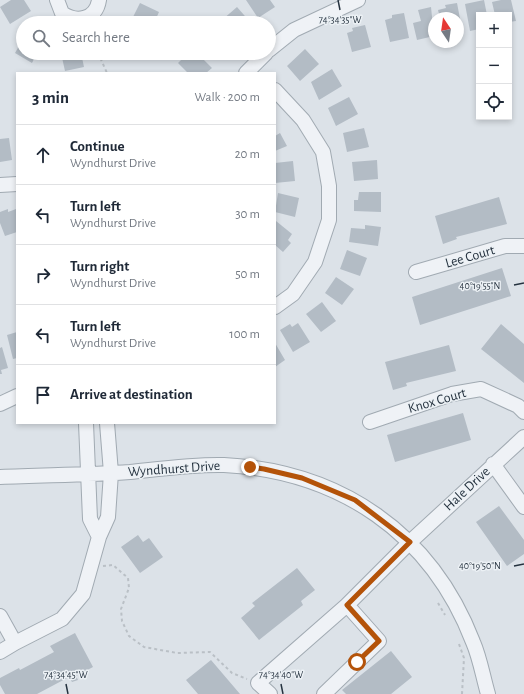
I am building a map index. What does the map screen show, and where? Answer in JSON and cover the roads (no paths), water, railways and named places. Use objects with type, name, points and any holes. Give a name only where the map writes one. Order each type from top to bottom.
[{"type":"street","points":[[57,0],[62,13],[68,16]]},
{"type":"street","points":[[90,16],[95,10],[99,0]]},
{"type":"street","points":[[276,44],[294,30],[358,0]]},
{"type":"street","points":[[252,71],[261,60]]},
{"type":"street","points":[[276,91],[304,120],[323,152],[328,186],[328,220],[315,262],[293,294],[276,306]]},
{"type":"street","points":[[0,185],[16,184]]},
{"type":"street","name":"Lee Court","points":[[416,272],[505,246],[524,246]]},
{"type":"street","name":"Knox Court","points":[[370,422],[452,394],[481,389],[518,406],[524,412]]},
{"type":"street","points":[[0,404],[16,396]]},
{"type":"street","points":[[86,424],[90,519],[99,537]]},
{"type":"street","points":[[107,424],[111,473]]},
{"type":"street","name":"Hale Drive","points":[[410,542],[524,437]]},
{"type":"street","points":[[493,464],[524,508]]},
{"type":"street","name":"Wyndhurst Drive","points":[[0,477],[111,473],[223,465],[264,469],[302,478],[355,500],[420,551],[451,596],[473,642],[488,694]]},
{"type":"street","name":"Wyndhurst Drive","points":[[0,652],[62,619],[83,594],[99,537],[108,517],[111,473]]},
{"type":"street","points":[[270,694],[258,683],[347,605],[410,542]]},
{"type":"street","points":[[324,694],[379,641],[347,605]]},
{"type":"street","points":[[0,616],[15,643]]}]
